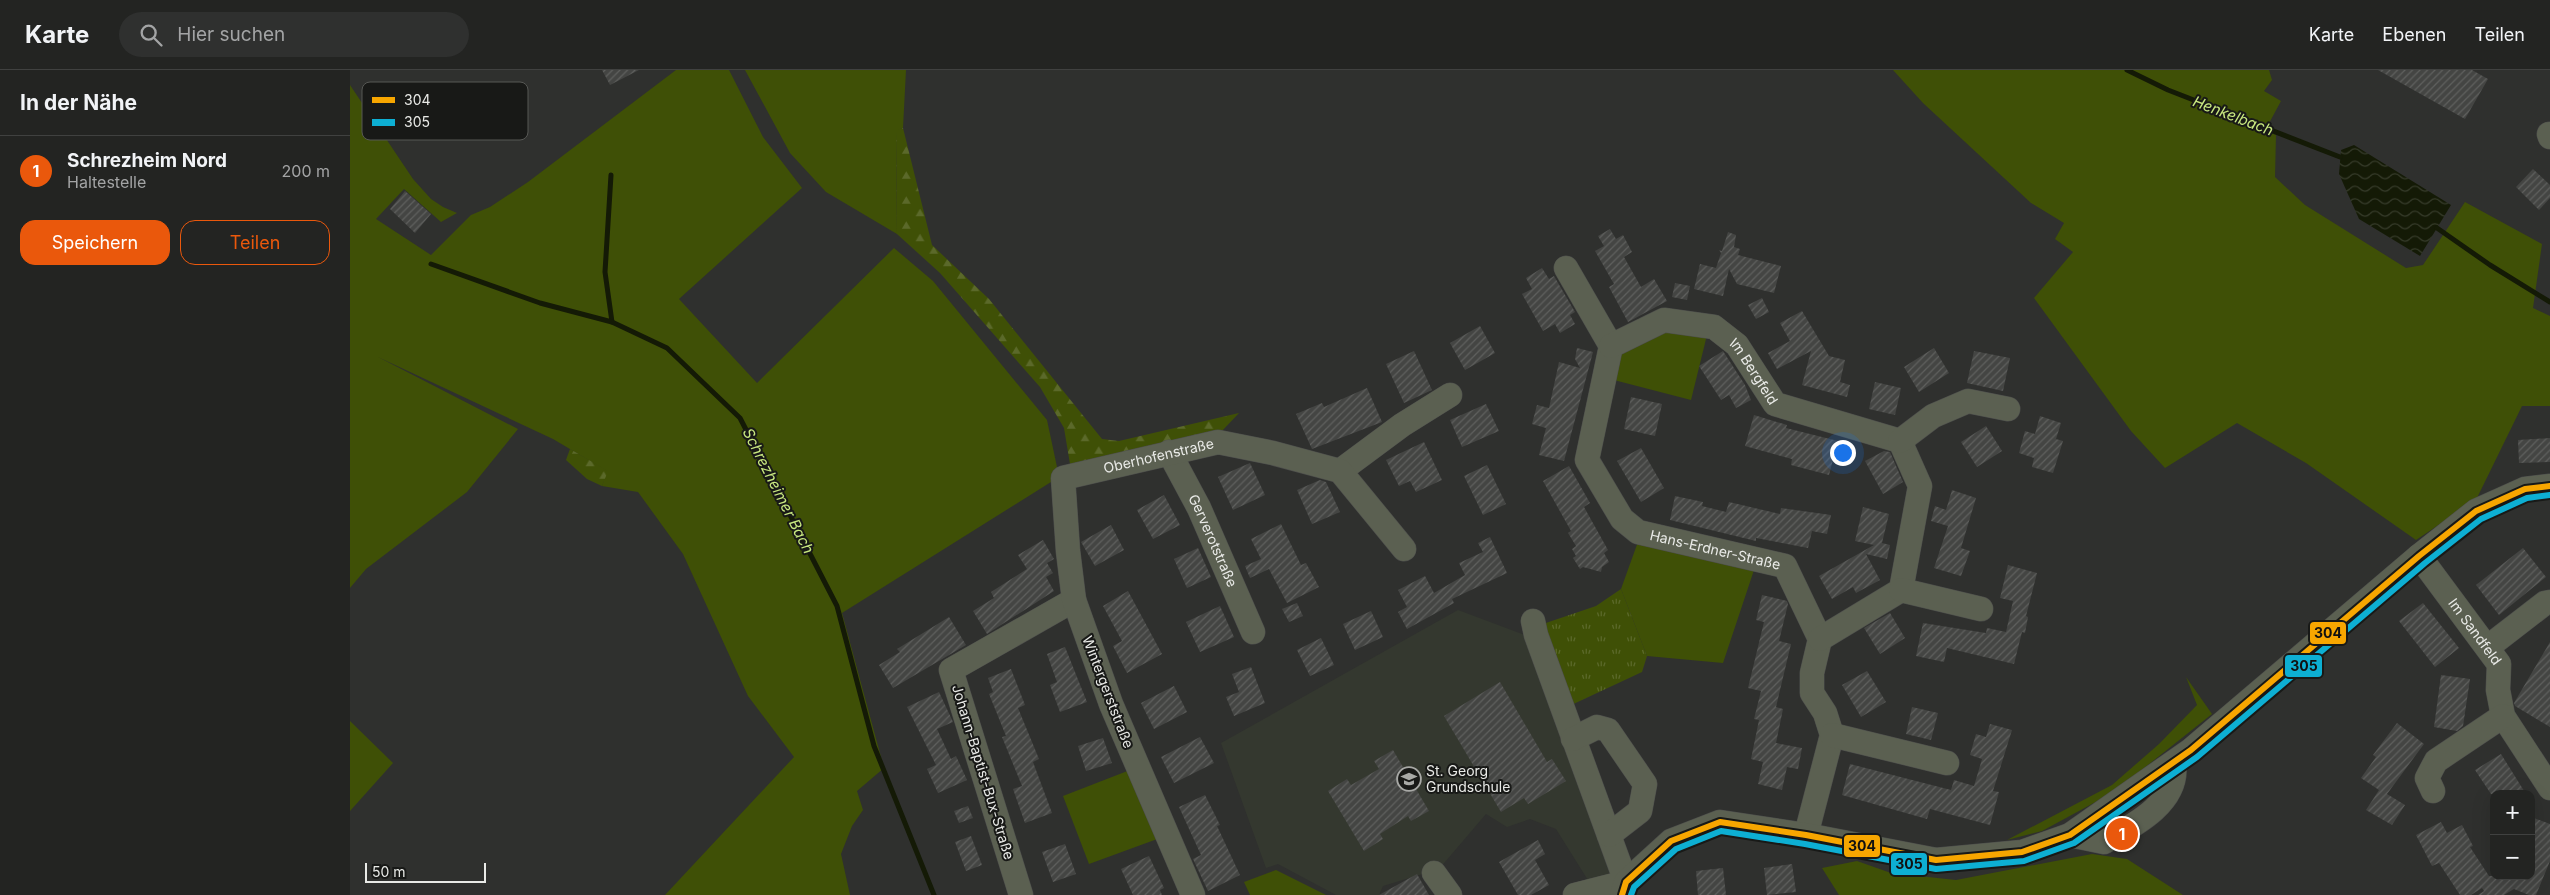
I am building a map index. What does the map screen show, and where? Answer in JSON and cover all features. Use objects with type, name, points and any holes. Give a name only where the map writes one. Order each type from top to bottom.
[{"type":"street","points":[[1566,268],[1611,346]]},
{"type":"street","name":"Im Bergfeld","points":[[1611,346],[1664,320],[1714,327],[1737,345],[1775,404],[1900,442]]},
{"type":"street","name":"Hans-Erdner-Straße","points":[[1611,346],[1587,460],[1622,519],[1638,532],[1785,566],[1820,639]]},
{"type":"street","points":[[1404,549],[1340,471],[1402,425],[1450,395]]},
{"type":"street","points":[[1901,590],[1920,486],[1900,442],[1933,416],[1968,401],[2008,409]]},
{"type":"street","name":"Oberhofenstraße","points":[[1063,478],[1218,442],[1340,471]]},
{"type":"street","name":"Gerverotstraße","points":[[1169,452],[1200,508],[1253,632]]},
{"type":"street","name":"Wintergerststraße","points":[[1063,478],[1068,551],[1074,600],[1111,704],[1193,895]]},
{"type":"street","points":[[1575,895],[1624,888],[1671,841],[1720,822],[1806,835],[1936,860],[2022,852],[2070,834],[2174,764],[2419,556],[2476,511],[2524,489],[2550,486]]},
{"type":"street","name":"Im Sandfeld","points":[[2419,556],[2499,664],[2498,690],[2503,716],[2550,788]]},
{"type":"street","points":[[1806,835],[1832,735],[1824,713],[1812,693],[1812,673],[1820,639],[1901,590],[1981,609]]},
{"type":"street","name":"Johann-Baptist-Bux-Straße","points":[[1021,895],[951,670],[1074,600]]},
{"type":"street","points":[[2488,647],[2545,603],[2550,602]]},
{"type":"street","points":[[1533,621],[1609,835],[1624,888]]},
{"type":"street","points":[[2433,791],[2427,778],[2436,762],[2503,716]]},
{"type":"street","points":[[1573,738],[1597,727],[1608,730],[1645,784],[1640,811],[1609,835]]},
{"type":"street","points":[[1832,735],[1947,763]]},
{"type":"street","points":[[1434,873],[1450,895]]},
{"type":"shaded area","name":"St. Georg Grundschule","points":[[1458,610],[1533,638],[1620,878],[1591,885],[1556,829],[1530,819],[1507,827],[1486,814],[1439,869],[1383,886],[1379,895],[1336,895],[1278,864],[1266,868],[1221,743]]},
{"type":"green space","points":[[676,70],[729,70],[763,137],[802,188],[679,299],[757,383],[894,248],[933,281],[1047,420],[1057,467],[1051,482],[842,613],[884,768],[857,791],[863,810],[852,826],[841,854],[850,895],[665,895],[794,757],[748,696],[683,554],[638,492],[602,486],[607,471],[553,439],[378,357],[518,429],[467,492],[366,569],[350,588],[350,85],[362,103],[362,140],[387,140],[413,179],[431,199],[457,213],[441,222],[404,189],[376,219],[431,255],[471,215],[490,207],[528,182]]},
{"type":"green space","points":[[745,70],[906,70],[903,128],[896,131],[897,234],[826,192],[790,153]]},
{"type":"green space","points":[[1893,70],[2269,70],[2272,80],[2264,91],[2281,101],[2267,127],[2184,97],[2276,135],[2275,177],[2305,205],[2406,268],[2423,265],[2465,202],[2542,244],[2533,308],[2550,316],[2550,406],[2522,406],[2476,500],[2416,540],[2306,463],[2237,423],[2165,468],[2131,431],[2034,298],[2073,252],[2055,239],[2064,223],[2031,203],[1923,103]]},
{"type":"green space","points":[[903,128],[932,245],[989,299],[1102,439],[1119,441],[1239,413],[1220,433],[1091,466],[1070,464],[1064,428],[1040,387],[940,273],[897,234],[896,130]]},
{"type":"green space","points":[[1664,326],[1707,335],[1691,400],[1610,379],[1616,350]]},
{"type":"green space","points":[[570,449],[608,471],[602,486],[587,479],[566,460]]},
{"type":"green space","points":[[1639,539],[1755,567],[1723,663],[1647,656],[1621,589]]},
{"type":"green space","points":[[1621,589],[1647,656],[1642,672],[1567,707],[1540,625],[1596,606]]},
{"type":"green space","points":[[2186,677],[2212,714],[2114,792],[2042,831],[2007,840],[2112,785],[2159,744],[2197,705]]},
{"type":"green space","points":[[350,721],[393,763],[350,811]]},
{"type":"green space","points":[[1130,770],[1160,838],[1089,864],[1063,796]]},
{"type":"green space","points":[[2092,854],[2127,859],[2183,895],[1839,895],[1822,868],[1857,861],[1891,873],[1956,880]]},
{"type":"green space","points":[[1276,870],[1326,895],[1250,895],[1244,882]]},
{"type":"water","points":[[2354,145],[2451,205],[2420,256],[2359,219],[2339,174],[2341,150]]},
{"type":"building","points":[[602,70],[639,70],[610,85]]},
{"type":"building","points":[[2378,70],[2472,70],[2488,79],[2465,119]]},
{"type":"building","points":[[2533,169],[2550,185],[2550,198],[2539,210],[2516,187]]},
{"type":"building","points":[[405,191],[431,214],[415,233],[390,209]]},
{"type":"building","points":[[1610,229],[1616,239],[1623,235],[1632,252],[1624,257],[1641,287],[1654,279],[1667,301],[1628,322],[1609,287],[1614,284],[1595,251],[1604,246],[1598,236]]},
{"type":"building","points":[[1728,232],[1736,235],[1734,247],[1740,249],[1738,255],[1781,266],[1774,293],[1737,284],[1729,269],[1723,296],[1694,289],[1700,264],[1716,268],[1721,253],[1719,250],[1722,251]]},
{"type":"building","points":[[1542,268],[1549,279],[1554,276],[1575,312],[1570,315],[1575,324],[1560,333],[1555,324],[1543,331],[1522,294],[1532,289],[1526,278]]},
{"type":"building","points":[[1675,283],[1690,286],[1687,300],[1672,297]]},
{"type":"building","points":[[1762,298],[1769,312],[1756,319],[1748,305]]},
{"type":"building","points":[[1802,311],[1829,356],[1845,360],[1840,382],[1850,385],[1847,397],[1802,385],[1811,351],[1777,369],[1768,353],[1790,341],[1780,323]]},
{"type":"building","points":[[1480,326],[1495,353],[1465,370],[1450,343]]},
{"type":"building","points":[[1577,348],[1593,352],[1564,461],[1539,455],[1546,428],[1532,424],[1537,405],[1549,408],[1559,362],[1580,368],[1575,359]]},
{"type":"building","points":[[1934,348],[1949,373],[1919,392],[1904,367]]},
{"type":"building","points":[[1414,351],[1432,390],[1404,403],[1386,364]]},
{"type":"building","points":[[1723,351],[1745,385],[1751,400],[1736,408],[1729,395],[1721,400],[1699,366]]},
{"type":"building","points":[[1974,351],[2010,358],[2003,391],[1967,383]]},
{"type":"building","points":[[1875,382],[1901,388],[1895,415],[1869,409]]},
{"type":"building","points":[[1367,388],[1382,422],[1312,449],[1296,414],[1322,403],[1324,407]]},
{"type":"building","points":[[1631,397],[1662,404],[1655,436],[1624,429]]},
{"type":"building","points":[[1486,404],[1499,431],[1462,447],[1450,420]]},
{"type":"building","points":[[1754,415],[1787,425],[1786,428],[1838,441],[1829,475],[1791,465],[1792,459],[1745,446]]},
{"type":"building","points":[[2040,416],[2061,423],[2056,439],[2063,441],[2053,473],[2032,467],[2034,458],[2019,453],[2025,431],[2035,434]]},
{"type":"building","points":[[1986,426],[2002,451],[1977,467],[1961,442]]},
{"type":"building","points":[[2550,438],[2550,462],[2519,463],[2518,440]]},
{"type":"building","points":[[1424,442],[1442,480],[1416,492],[1410,481],[1399,486],[1386,460]]},
{"type":"building","points":[[1641,448],[1664,488],[1641,502],[1617,461]]},
{"type":"building","points":[[1884,451],[1890,452],[1903,482],[1883,494],[1865,461]]},
{"type":"building","points":[[1250,463],[1265,495],[1233,510],[1218,477]]},
{"type":"building","points":[[1487,465],[1506,504],[1483,515],[1464,476]]},
{"type":"building","points":[[1569,466],[1590,503],[1584,507],[1608,550],[1604,553],[1609,562],[1602,567],[1601,572],[1583,567],[1580,569],[1573,558],[1576,556],[1572,549],[1576,546],[1568,533],[1571,531],[1543,481]]},
{"type":"building","points":[[1320,480],[1326,482],[1340,512],[1312,524],[1297,490]]},
{"type":"building","points":[[1952,490],[1976,498],[1961,548],[1970,551],[1961,576],[1934,568],[1948,526],[1931,521],[1935,506],[1946,510]]},
{"type":"building","points":[[1164,495],[1180,525],[1153,539],[1137,510]]},
{"type":"building","points":[[1675,496],[1703,502],[1702,506],[1726,512],[1729,502],[1780,514],[1781,508],[1831,515],[1827,534],[1812,531],[1808,548],[1756,538],[1756,541],[1670,520]]},
{"type":"building","points":[[1863,507],[1889,514],[1882,543],[1890,545],[1887,559],[1866,554],[1880,580],[1856,593],[1853,587],[1832,599],[1819,576],[1874,545],[1855,541]]},
{"type":"building","points":[[1281,524],[1301,565],[1306,563],[1319,587],[1287,603],[1269,569],[1250,578],[1245,566],[1261,559],[1251,539]]},
{"type":"building","points":[[1111,525],[1124,550],[1095,566],[1081,542]]},
{"type":"building","points":[[1490,537],[1507,573],[1452,599],[1454,603],[1407,629],[1398,612],[1407,607],[1398,590],[1425,576],[1434,593],[1465,575],[1459,563],[1483,552],[1478,543]]},
{"type":"building","points":[[1043,540],[1054,559],[1047,563],[1053,573],[1046,577],[1054,591],[987,634],[973,611],[994,598],[991,592],[1027,569],[1018,555]]},
{"type":"building","points":[[1198,548],[1211,577],[1187,588],[1174,559]]},
{"type":"building","points":[[2523,548],[2546,577],[2499,615],[2476,585]]},
{"type":"building","points":[[2008,565],[2037,573],[2026,616],[2028,617],[2025,633],[2022,632],[2014,664],[1947,648],[1944,662],[1916,656],[1923,623],[1986,633],[1987,628],[2006,632],[2013,601],[2000,598]]},
{"type":"building","points":[[1128,591],[1162,654],[1127,673],[1113,646],[1122,641],[1103,606]]},
{"type":"building","points":[[1762,595],[1787,601],[1788,604],[1779,641],[1791,644],[1776,707],[1783,709],[1776,743],[1802,748],[1798,769],[1787,767],[1782,790],[1758,784],[1763,762],[1751,759],[1759,720],[1754,719],[1761,691],[1748,688],[1764,622],[1756,620]]},
{"type":"building","points":[[1297,603],[1303,616],[1289,622],[1282,609]]},
{"type":"building","points":[[2423,603],[2459,648],[2435,667],[2399,621]]},
{"type":"building","points":[[1220,606],[1234,637],[1200,652],[1186,622]]},
{"type":"building","points":[[1371,611],[1383,637],[1355,650],[1343,624]]},
{"type":"building","points":[[1890,613],[1905,638],[1880,654],[1864,628]]},
{"type":"building","points":[[949,617],[966,645],[893,688],[879,665],[900,652],[897,649]]},
{"type":"building","points":[[1321,638],[1334,665],[1310,676],[1297,650]]},
{"type":"building","points":[[2550,642],[2550,727],[2515,706],[2514,703]]},
{"type":"building","points":[[1065,647],[1087,702],[1060,712],[1050,685],[1057,682],[1047,654]]},
{"type":"building","points":[[1251,667],[1265,703],[1234,716],[1226,697],[1239,692],[1232,674]]},
{"type":"building","points":[[1011,669],[1025,705],[1018,708],[1039,759],[1033,762],[1052,813],[1025,823],[1013,789],[1022,786],[1002,737],[1006,736],[989,694],[993,692],[988,678]]},
{"type":"building","points":[[1867,671],[1886,702],[1861,717],[1842,685]]},
{"type":"building","points":[[2441,675],[2470,679],[2463,726],[2457,731],[2434,727]]},
{"type":"building","points":[[1500,682],[1547,762],[1552,759],[1566,781],[1528,804],[1524,798],[1501,812],[1444,716]]},
{"type":"building","points":[[1174,686],[1187,712],[1154,729],[1141,703]]},
{"type":"building","points":[[939,692],[953,722],[937,729],[951,759],[956,756],[967,780],[938,793],[927,769],[936,765],[907,707]]},
{"type":"building","points":[[1912,707],[1938,713],[1931,740],[1906,734]]},
{"type":"building","points":[[2397,723],[2424,744],[2387,794],[2405,805],[2392,825],[2366,810],[2379,790],[2361,778],[2376,757],[2373,755]]},
{"type":"building","points":[[1990,724],[2012,730],[1993,791],[1999,792],[1990,825],[1930,809],[1927,819],[1842,795],[1850,764],[1951,790],[1954,780],[1974,786],[1982,759],[1970,755],[1976,734],[1986,737]]},
{"type":"building","points":[[1200,737],[1214,763],[1174,783],[1161,757]]},
{"type":"building","points":[[1103,738],[1112,763],[1086,771],[1078,746]]},
{"type":"building","points":[[1393,750],[1429,811],[1411,821],[1408,816],[1380,834],[1383,839],[1364,851],[1328,791],[1347,779],[1351,785],[1379,769],[1374,761]]},
{"type":"building","points":[[2501,754],[2524,790],[2490,790],[2490,792],[2475,770]]},
{"type":"building","points":[[1205,795],[1220,825],[1217,826],[1240,875],[1208,891],[1193,859],[1201,855],[1179,807]]},
{"type":"building","points":[[968,806],[973,818],[959,823],[954,811]]},
{"type":"building","points":[[2535,818],[2550,824],[2550,861],[2536,895],[2529,895],[2514,889],[2504,895],[2478,895],[2484,891],[2482,888],[2471,895],[2460,895],[2439,863],[2432,866],[2416,835],[2441,822],[2447,833],[2462,825],[2473,846],[2470,847],[2490,880],[2535,880]]},
{"type":"building","points":[[971,836],[982,865],[966,871],[955,842]]},
{"type":"building","points":[[1538,840],[1545,854],[1535,860],[1549,885],[1531,895],[1518,895],[1499,862]]},
{"type":"building","points":[[1065,844],[1076,874],[1053,882],[1042,852]]},
{"type":"building","points":[[1149,856],[1164,888],[1160,890],[1162,895],[1133,895],[1121,869]]},
{"type":"building","points":[[1792,864],[1796,892],[1767,895],[1764,868]]},
{"type":"building","points":[[1723,868],[1726,895],[1698,895],[1696,871]]},
{"type":"building","points":[[1417,874],[1429,895],[1379,895]]},
{"type":"waterway","name":"Henkelbach","points":[[2127,70],[2168,90],[2340,157]]},
{"type":"waterway","points":[[611,175],[605,272],[612,322]]},
{"type":"waterway","name":"Henkelbach","points":[[2437,228],[2490,265],[2550,302]]},
{"type":"waterway","name":"Schrezheimer Bach","points":[[431,264],[540,303],[612,322],[667,348],[740,418],[837,606],[874,746],[934,895]]},
{"type":"transit line","name":"304","points":[[1622,895],[1626,882],[1671,841],[1720,822],[1806,835],[1936,860],[2022,852],[2070,835],[2191,750],[2419,556],[2476,511],[2525,489],[2550,486]]},
{"type":"transit line","name":"305","points":[[1631,895],[1634,887],[1676,849],[1721,831],[1805,844],[1936,869],[2024,861],[2074,843],[2197,757],[2425,563],[2481,519],[2527,498],[2550,495]]},
{"type":"place","name":"St. Georg Grundschule","points":[[1409,779]]},
{"type":"place","name":"Schrezheim Nord","points":[[2122,834]]}]
